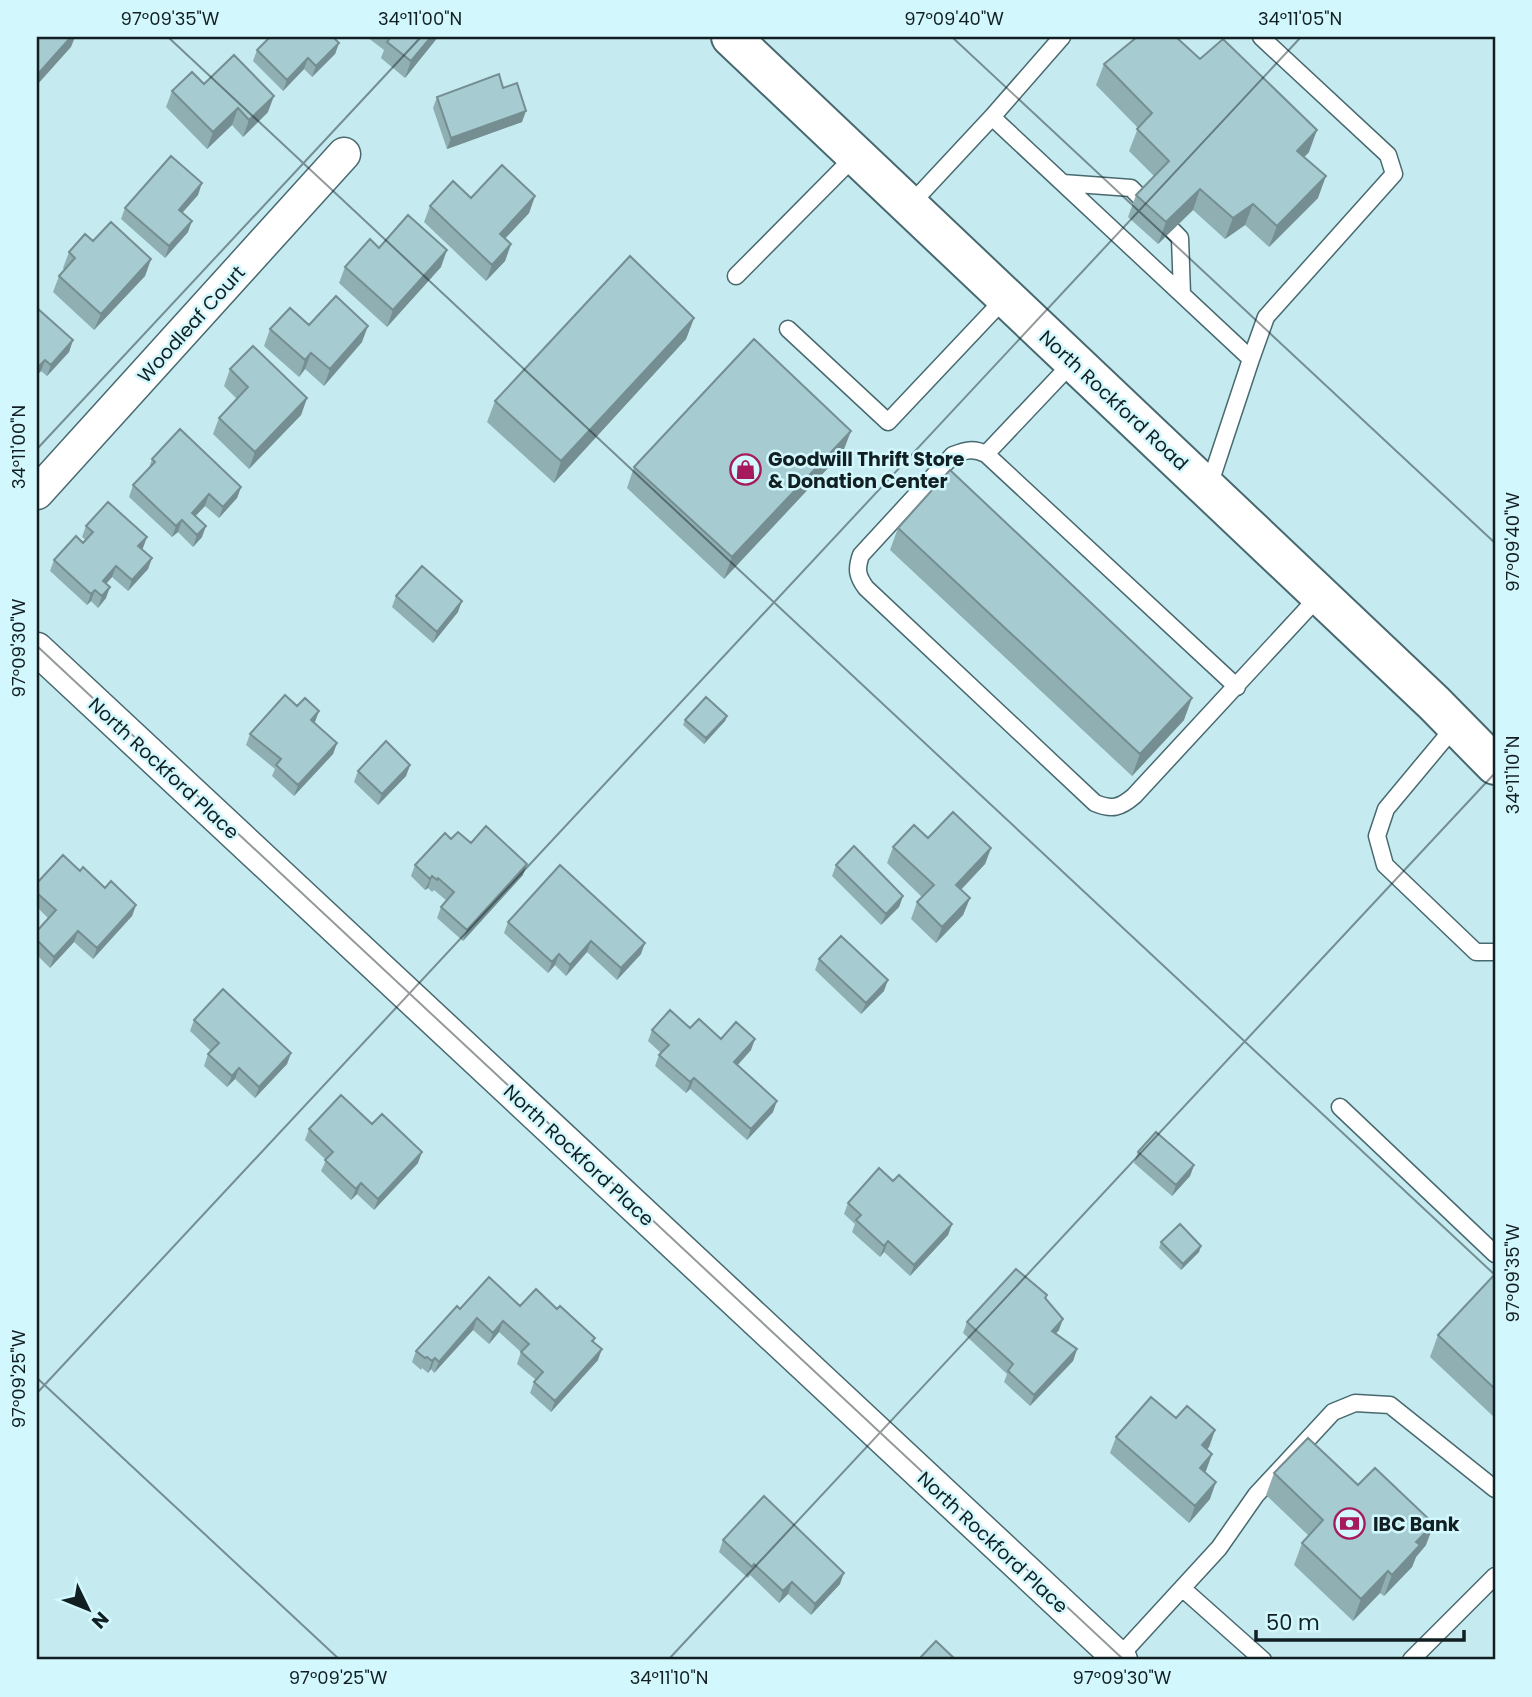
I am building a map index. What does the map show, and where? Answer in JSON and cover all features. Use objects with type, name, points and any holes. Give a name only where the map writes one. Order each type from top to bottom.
[{"type":"street","name":"North Rockford Road","points":[[731,37],[1320,595],[1495,765]]},
{"type":"street","name":"Woodleaf Court","points":[[37,493],[344,154]]},
{"type":"street","name":"North Rockford Place","points":[[37,649],[1119,1659]]},
{"type":"lane","points":[[909,206],[1062,37]]},
{"type":"lane","points":[[1208,489],[1266,317],[1394,174],[1388,155],[1261,37]]},
{"type":"lane","points":[[992,117],[1251,359]]},
{"type":"lane","points":[[736,276],[856,155]]},
{"type":"lane","points":[[1063,183],[1130,188],[1180,238],[1182,294]]},
{"type":"lane","points":[[788,329],[888,422],[1006,298]]},
{"type":"lane","points":[[986,454],[1074,362]]},
{"type":"lane","points":[[1237,687],[986,454],[977,450],[953,455],[860,555],[856,567],[859,579],[866,588],[1095,803],[1107,808],[1121,807],[1134,796],[1237,687],[1320,595]]},
{"type":"lane","points":[[1456,725],[1386,809],[1377,836],[1384,865],[1476,952],[1495,951]]},
{"type":"lane","points":[[1340,1107],[1495,1254]]},
{"type":"lane","points":[[1119,1659],[1219,1548],[1256,1495],[1273,1476],[1333,1412],[1355,1402],[1390,1405],[1495,1489]]},
{"type":"lane","points":[[1411,1660],[1495,1576]]},
{"type":"lane","points":[[1182,1588],[1263,1660]]},
{"type":"building","points":[[37,37],[71,37],[37,75]]},
{"type":"building","points":[[270,37],[333,37],[339,43],[316,66],[308,58],[287,80],[257,50]]},
{"type":"building","points":[[391,37],[431,37],[411,61],[387,42]]},
{"type":"building","points":[[1137,37],[1176,37],[1200,59],[1223,39],[1317,130],[1297,151],[1326,176],[1277,226],[1253,204],[1233,218],[1200,189],[1166,222],[1136,195],[1169,161],[1137,129],[1152,113],[1104,64]]},
{"type":"building","points":[[234,55],[274,96],[249,120],[238,108],[213,132],[172,91],[192,72],[204,84]]},
{"type":"building","points":[[499,74],[503,88],[517,83],[526,111],[451,138],[437,97]]},
{"type":"building","points":[[171,156],[202,183],[179,210],[192,221],[169,246],[125,208]]},
{"type":"building","points":[[502,165],[535,196],[500,234],[511,244],[492,265],[430,206],[453,181],[471,198]]},
{"type":"building","points":[[408,215],[447,250],[393,310],[345,267],[370,239],[379,248]]},
{"type":"building","points":[[111,222],[151,259],[101,314],[59,276],[75,258],[69,252],[85,234],[93,241]]},
{"type":"building","points":[[630,256],[694,318],[561,461],[495,401]]},
{"type":"building","points":[[336,296],[368,326],[330,369],[311,353],[305,360],[270,329],[290,308],[309,325]]},
{"type":"building","points":[[37,308],[73,340],[51,365],[45,360],[38,367],[37,365]]},
{"type":"building","points":[[754,339],[851,431],[732,557],[634,467]]},
{"type":"building","points":[[253,346],[307,398],[255,452],[219,418],[248,387],[230,369]]},
{"type":"building","points":[[180,429],[241,487],[223,507],[209,494],[192,513],[206,526],[197,535],[182,520],[176,526],[133,485],[155,462],[152,459]]},
{"type":"building","points":[[950,470],[1192,698],[1140,754],[898,528]]},
{"type":"building","points":[[108,502],[147,537],[138,546],[152,558],[132,580],[116,566],[103,581],[110,587],[102,596],[95,590],[91,594],[54,560],[76,536],[83,543],[93,532],[86,526]]},
{"type":"building","points":[[422,566],[462,601],[437,632],[396,596]]},
{"type":"building","points":[[285,695],[297,706],[305,698],[319,711],[311,720],[337,743],[298,785],[276,765],[281,759],[250,734]]},
{"type":"building","points":[[706,697],[727,716],[706,738],[685,720]]},
{"type":"building","points":[[386,741],[410,765],[382,794],[358,771]]},
{"type":"building","points":[[953,812],[991,848],[956,885],[970,898],[942,927],[917,902],[934,885],[893,847],[914,825],[928,838]]},
{"type":"building","points":[[486,826],[527,864],[467,930],[441,907],[454,892],[438,878],[437,880],[432,876],[430,879],[415,865],[445,833],[451,839],[458,832],[471,843]]},
{"type":"building","points":[[854,846],[903,896],[886,914],[836,865]]},
{"type":"building","points":[[63,855],[80,871],[83,867],[105,888],[111,881],[136,905],[97,948],[78,931],[54,957],[37,940],[37,931],[56,910],[37,893],[37,883]]},
{"type":"building","points":[[560,865],[645,943],[621,968],[591,941],[570,965],[559,954],[552,962],[508,922]]},
{"type":"building","points":[[841,936],[888,980],[866,1003],[819,959]]},
{"type":"building","points":[[223,989],[291,1053],[259,1087],[239,1068],[232,1076],[208,1054],[219,1043],[194,1020]]},
{"type":"building","points":[[670,1010],[690,1028],[699,1019],[721,1039],[736,1022],[755,1039],[734,1062],[777,1101],[751,1129],[694,1078],[690,1082],[659,1055],[669,1045],[652,1030]]},
{"type":"building","points":[[341,1095],[372,1124],[382,1114],[422,1152],[378,1199],[361,1183],[356,1189],[325,1160],[333,1152],[309,1129]]},
{"type":"building","points":[[1156,1132],[1194,1165],[1176,1185],[1138,1152]]},
{"type":"building","points":[[879,1168],[893,1181],[899,1175],[952,1224],[914,1265],[888,1241],[884,1246],[856,1220],[861,1215],[848,1203]]},
{"type":"building","points":[[1180,1224],[1201,1246],[1183,1264],[1161,1242]]},
{"type":"building","points":[[1016,1269],[1047,1295],[1045,1298],[1063,1319],[1052,1331],[1077,1349],[1034,1395],[1008,1371],[1013,1364],[967,1322]]},
{"type":"building","points":[[1495,1274],[1495,1389],[1438,1335]]},
{"type":"building","points":[[489,1277],[520,1306],[536,1289],[557,1309],[560,1306],[595,1338],[592,1341],[602,1349],[555,1401],[534,1382],[543,1372],[521,1352],[529,1344],[503,1321],[493,1333],[477,1318],[439,1362],[435,1358],[432,1361],[425,1358],[416,1351],[457,1306],[460,1309]]},
{"type":"building","points":[[1151,1397],[1176,1418],[1187,1406],[1215,1430],[1202,1445],[1212,1454],[1200,1468],[1216,1482],[1195,1506],[1116,1437]]},
{"type":"building","name":"IBC Bank","points":[[1308,1438],[1358,1485],[1375,1468],[1434,1524],[1416,1542],[1420,1545],[1392,1575],[1388,1571],[1361,1599],[1302,1543],[1323,1520],[1274,1473]]},
{"type":"building","points":[[764,1496],[844,1573],[815,1604],[792,1582],[783,1591],[723,1540]]},
{"type":"building","points":[[936,1641],[956,1660],[918,1660]]},
{"type":"place","name":"Goodwill Thrift Store & Donation Center","points":[[745,470]]},
{"type":"place","name":"IBC Bank","points":[[1350,1524]]}]
